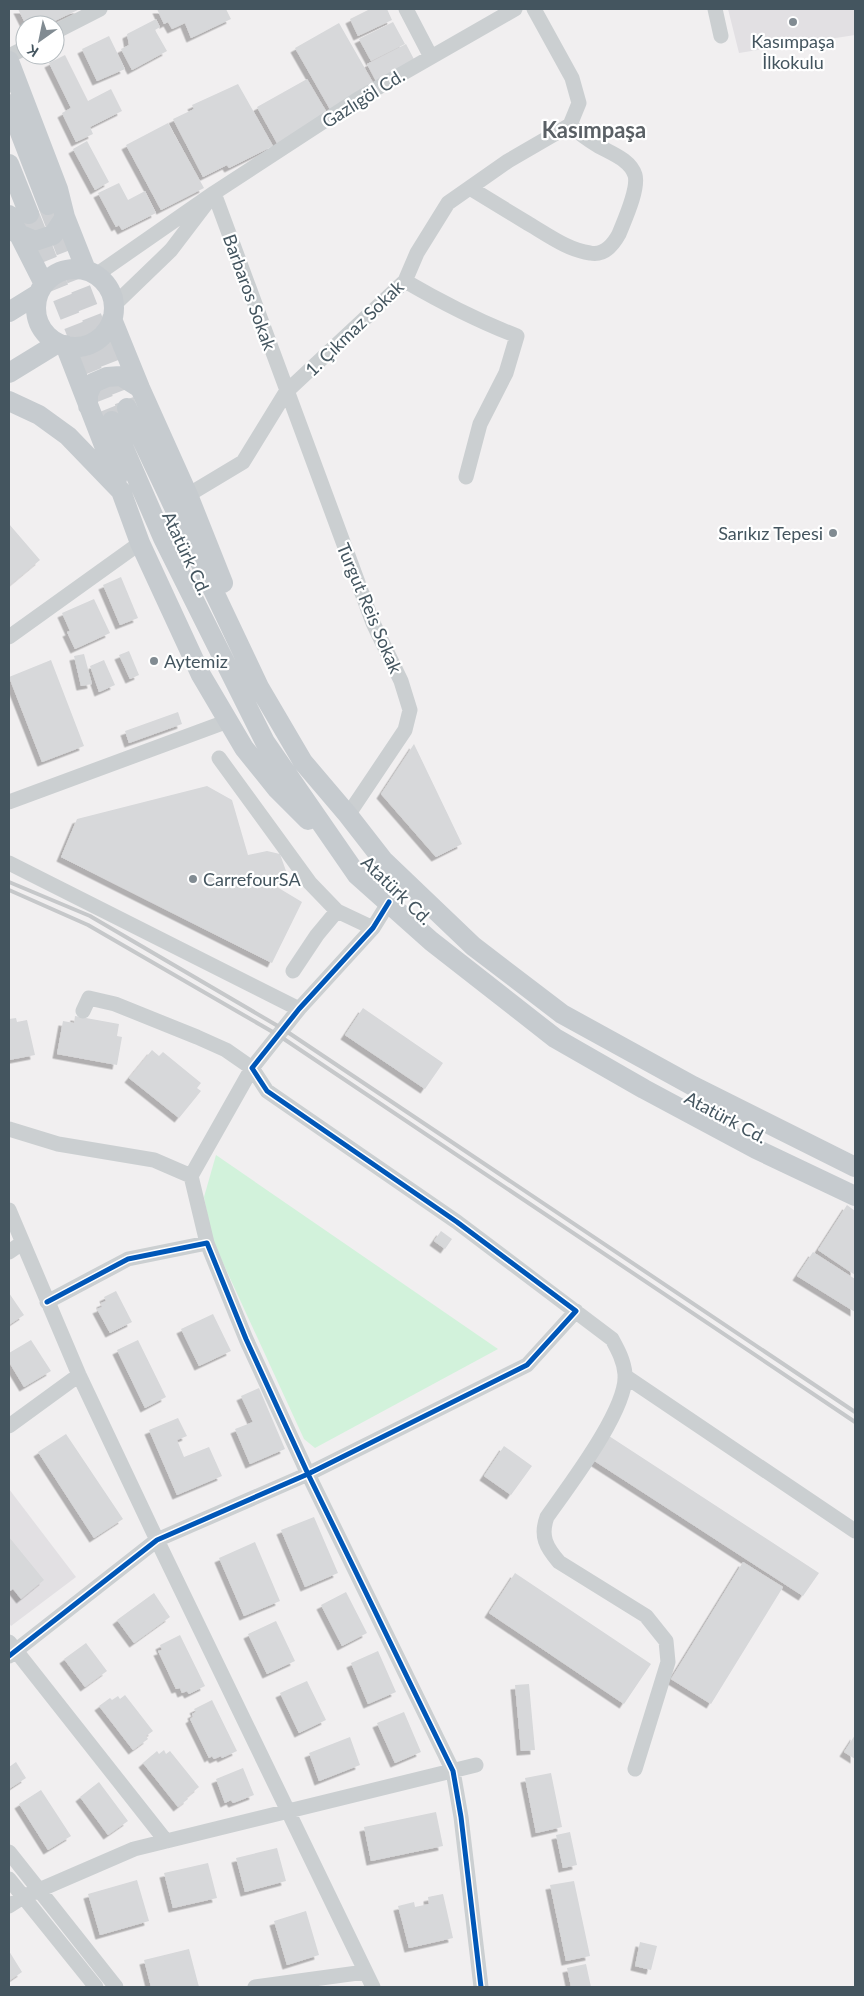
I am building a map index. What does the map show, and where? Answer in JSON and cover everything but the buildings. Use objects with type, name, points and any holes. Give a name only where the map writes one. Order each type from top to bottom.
[{"type":"main road","points":[[9,61],[58,189],[65,217],[91,273],[108,288],[113,312],[140,388],[188,495],[248,646],[348,815]]},
{"type":"main road","points":[[9,104],[48,205]]},
{"type":"main road","points":[[9,164],[29,214]]},
{"type":"main road","points":[[13,224],[35,241],[52,235],[65,217]]},
{"type":"main road","points":[[13,224],[41,289],[36,306],[37,317],[41,328],[48,337],[62,344],[81,347],[92,343],[102,336],[113,312]]},
{"type":"main road","points":[[9,312],[41,289],[52,276],[62,271],[74,269],[91,273]]},
{"type":"main road","points":[[9,374],[62,344]]},
{"type":"main road","points":[[62,344],[88,406],[140,544],[201,675],[244,748],[277,789],[340,850]]},
{"type":"main road","points":[[88,406],[88,394],[93,383],[107,377],[121,376],[140,388]]},
{"type":"main road","points":[[9,401],[39,415],[68,436],[121,491]]},
{"type":"main road","name":"Atatürk Cd.","points":[[127,408],[259,687],[303,762],[383,860],[473,946],[562,1014],[693,1086],[855,1167]]},
{"type":"main road","name":"Atatürk Cd.","points":[[112,421],[163,538],[265,742],[358,875],[431,941],[555,1038],[756,1149],[855,1196]]},
{"type":"street","points":[[65,27],[100,9]]},
{"type":"street","points":[[406,9],[431,57]]},
{"type":"street","name":"Gazlıgöl Cd.","points":[[91,273],[358,99],[514,9]]},
{"type":"street","points":[[470,188],[556,241],[575,249],[598,254],[609,248],[615,241],[626,216],[635,186],[635,175],[618,156],[586,138],[570,125],[579,103],[572,78],[534,9]]},
{"type":"street","points":[[715,9],[721,36]]},
{"type":"street","name":"1. Çıkmaz Sokak","points":[[188,495],[243,462],[286,392],[405,281],[417,253],[448,203],[508,161],[570,125]]},
{"type":"street","name":"Gazlıgöl Cd.","points":[[113,312],[171,250],[214,193]]},
{"type":"street","name":"Barbaros Sokak","points":[[214,193],[286,392]]},
{"type":"street","points":[[405,281],[454,308],[517,336],[506,373],[480,424],[466,477]]},
{"type":"street","name":"Turgut Reis Sokak","points":[[286,392],[372,623],[401,681],[410,710],[406,730],[348,815]]},
{"type":"street","points":[[9,637],[140,544]]},
{"type":"street","points":[[9,802],[228,721]]},
{"type":"street","points":[[219,758],[286,853],[310,883],[337,911],[373,928]]},
{"type":"street","points":[[9,863],[299,1009]]},
{"type":"street","points":[[388,902],[373,928],[299,1009],[252,1068],[191,1176],[207,1243],[246,1339],[308,1474],[452,1771],[461,1817],[481,1987]]},
{"type":"street","points":[[293,971],[317,935],[337,911]]},
{"type":"street","points":[[83,1012],[89,998],[115,1004],[226,1050],[252,1068],[267,1091],[457,1222],[612,1339],[622,1357],[625,1376],[622,1395],[595,1447],[547,1517],[543,1536],[548,1550],[559,1562],[646,1616],[666,1641],[668,1662],[636,1769]]},
{"type":"street","points":[[9,1129],[58,1144],[154,1160],[191,1176]]},
{"type":"street","points":[[9,1210],[79,1375],[373,1987]]},
{"type":"street","points":[[9,1252],[22,1243]]},
{"type":"street","points":[[47,1302],[128,1259],[207,1243]]},
{"type":"street","points":[[166,1841],[11,1652],[157,1540],[308,1474],[527,1365],[576,1311]]},
{"type":"street","points":[[9,1426],[79,1375]]},
{"type":"street","points":[[625,1376],[855,1531]]},
{"type":"street","points":[[9,1906],[23,1897],[134,1849],[476,1765]]},
{"type":"street","points":[[9,1852],[116,1987]]},
{"type":"street","points":[[9,1879],[96,1987]]},
{"type":"street","points":[[255,1987],[365,1972]]},
{"type":"shaded area","name":"Kasımpaşa İlkokulu","points":[[728,9],[855,9],[855,35],[739,53]]},
{"type":"shaded area","points":[[9,1489],[76,1577],[11,1626],[9,1623]]},
{"type":"green space","points":[[216,1155],[498,1349],[315,1448],[304,1439],[212,1239],[204,1197]]},
{"type":"tunnel","points":[[48,205],[127,408]]},
{"type":"tunnel","points":[[29,214],[112,421]]},
{"type":"railway","points":[[9,882],[90,916],[283,1029],[855,1412]]},
{"type":"railway","points":[[9,890],[88,925],[278,1035],[855,1422]]},
{"type":"cycle path","points":[[9,1656],[157,1540],[308,1474],[527,1365],[576,1311],[457,1222],[267,1091],[252,1068],[299,1009],[373,928],[389,902]]},
{"type":"cycle path","points":[[47,1302],[128,1259],[207,1243],[246,1339],[308,1474],[453,1771],[461,1817],[481,1987]]},
{"type":"place","name":"Kasımpaşa İlkokulu","points":[[793,22]]},
{"type":"place","name":"Sarıkız Tepesi","points":[[833,533]]},
{"type":"place","name":"Aytemiz","points":[[154,661]]},
{"type":"place","name":"CarrefourSA","points":[[193,879]]},
{"type":"district","name":"Kasımpaşa","points":[[594,129]]}]
